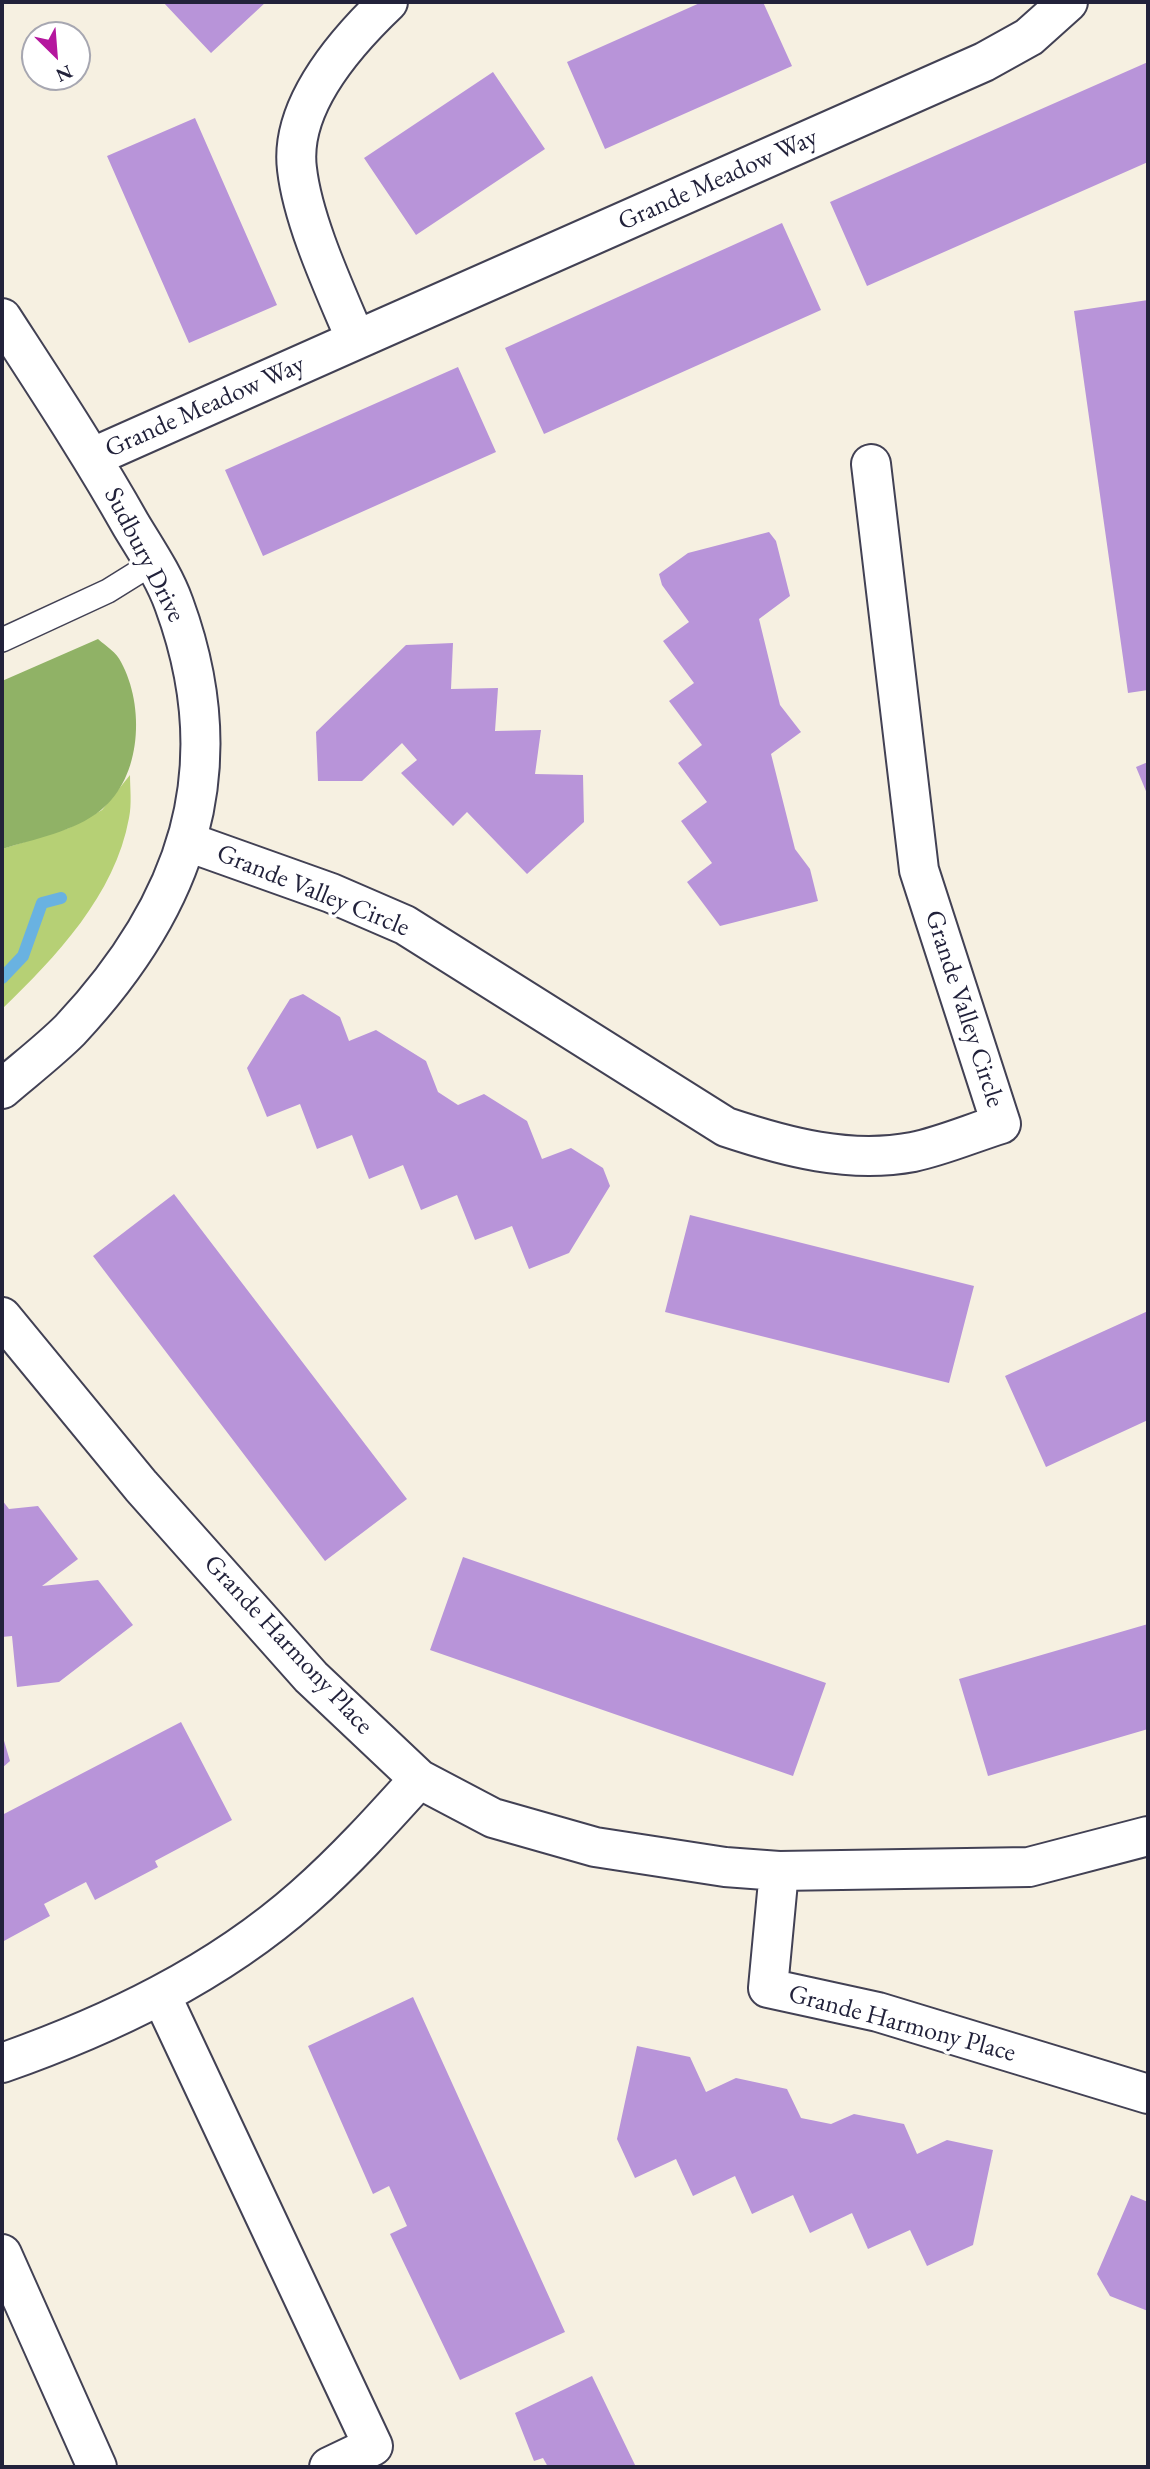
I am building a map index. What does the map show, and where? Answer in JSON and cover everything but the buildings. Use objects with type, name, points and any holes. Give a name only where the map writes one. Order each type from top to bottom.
[{"type":"street","points":[[356,340],[304,204],[296,167],[298,137],[308,109],[327,72],[351,38],[388,2]]},
{"type":"street","name":"Grande Meadow Way","points":[[93,457],[984,62],[1029,37],[1068,2]]},
{"type":"street","name":"Sudbury Drive","points":[[2,318],[93,457],[173,601],[194,665],[200,761],[188,842],[145,937],[109,986],[67,1032],[2,1089]]},
{"type":"street","name":"Grande Valley Circle","points":[[188,842],[331,893],[405,925],[726,1127],[770,1141],[863,1157],[914,1152],[1001,1124],[919,870],[870,464]]},
{"type":"street","name":"Grande Harmony Place","points":[[2,1317],[141,1486],[302,1667],[419,1779],[493,1818],[595,1847],[725,1867],[779,1871],[1029,1867],[1148,1836]]},
{"type":"street","points":[[2,2063],[63,2041],[161,1995],[237,1949],[303,1898],[373,1831],[419,1779]]},
{"type":"street","name":"Grande Harmony Place","points":[[779,1871],[768,1988],[878,2012],[1148,2094]]},
{"type":"street","points":[[161,1995],[373,2446],[329,2467]]},
{"type":"street","points":[[2,2254],[97,2467]]},
{"type":"lane","points":[[2,640],[108,592],[153,563]]},
{"type":"green space","points":[[98,639],[119,659],[134,699],[135,740],[125,779],[115,796],[90,818],[53,834],[2,849],[2,681]]},
{"type":"green space","points":[[130,775],[130,813],[122,846],[97,899],[43,968],[2,1009],[2,849],[69,828],[102,810]]},
{"type":"waterway","points":[[2,978],[23,956],[42,903],[61,898]]}]
